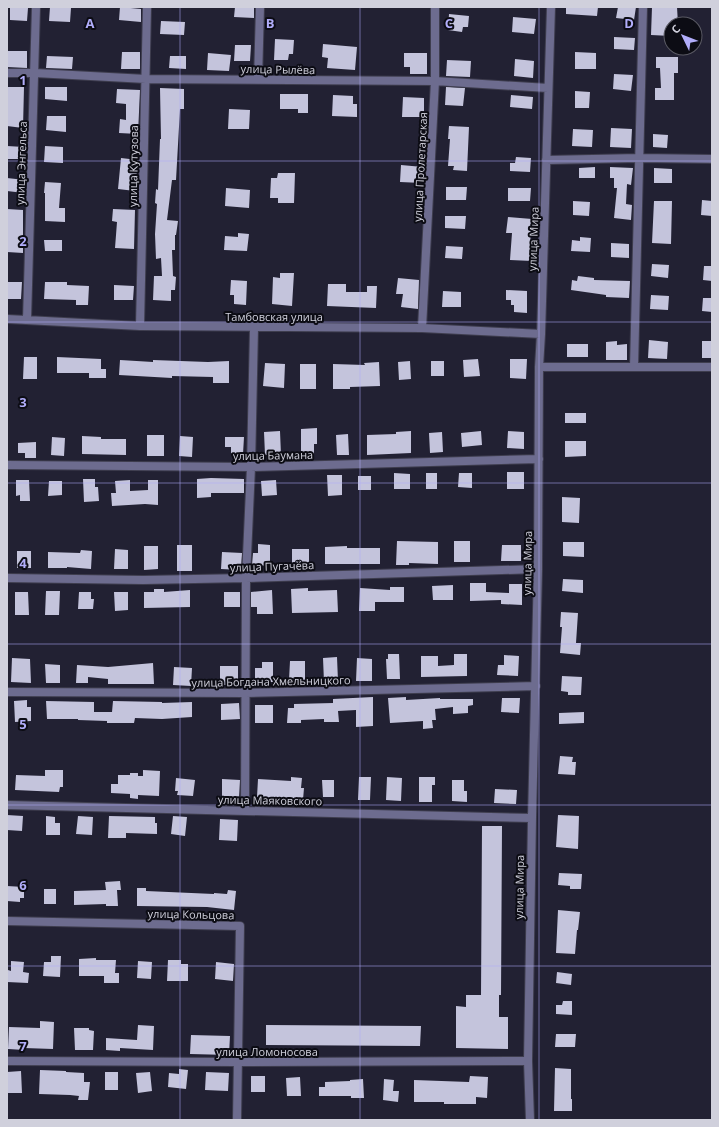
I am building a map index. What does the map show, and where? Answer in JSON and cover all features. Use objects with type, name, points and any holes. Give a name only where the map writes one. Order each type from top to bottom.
[{"type":"street","name":"улица Энгельса","points":[[27,320],[36,7]]},
{"type":"street","name":"улица Кутузова","points":[[140,326],[147,7]]},
{"type":"street","points":[[258,80],[260,7]]},
{"type":"street","name":"улица Пролетарская","points":[[422,328],[435,81],[435,7]]},
{"type":"street","name":"улица Мира","points":[[530,1120],[528,1061],[538,569],[538,367],[541,334],[551,7]]},
{"type":"street","points":[[634,367],[638,158],[643,7]]},
{"type":"street","name":"улица Рылёва","points":[[7,73],[35,73],[146,79],[435,81],[548,88]]},
{"type":"street","points":[[546,160],[638,158],[712,159]]},
{"type":"street","name":"Тамбовская улица","points":[[7,319],[140,326],[422,328],[541,334]]},
{"type":"street","points":[[246,810],[246,578],[254,328]]},
{"type":"street","points":[[538,367],[712,367]]},
{"type":"street","name":"улица Баумана","points":[[7,465],[250,467],[539,459]]},
{"type":"street","name":"улица Пугачёва","points":[[7,578],[144,580],[538,569]]},
{"type":"street","name":"улица Богдана Хмельницкого","points":[[7,692],[246,693],[536,686]]},
{"type":"street","name":"улица Маяковского","points":[[7,806],[246,810],[532,818]]},
{"type":"street","name":"улица Кольцова","points":[[7,921],[240,926],[237,1062]]},
{"type":"street","name":"улица Ломоносова","points":[[7,1061],[528,1061]]},
{"type":"street","points":[[237,1062],[237,1120]]},
{"type":"building","points":[[10,7],[28,8],[27,21],[10,20]]},
{"type":"building","points":[[50,7],[71,8],[70,22],[49,21]]},
{"type":"building","points":[[120,7],[141,9],[141,22],[119,20]]},
{"type":"building","points":[[235,7],[254,7],[254,18],[234,17]]},
{"type":"building","points":[[566,7],[598,7],[597,16],[566,14]]},
{"type":"building","points":[[618,7],[636,7],[634,20],[616,18]]},
{"type":"building","points":[[652,7],[677,7],[678,16],[663,16],[663,36],[651,35]]},
{"type":"building","points":[[449,14],[469,16],[468,27],[463,27],[462,32],[448,30]]},
{"type":"building","points":[[513,17],[536,19],[534,34],[512,32]]},
{"type":"building","points":[[161,21],[185,22],[184,35],[160,34]]},
{"type":"building","points":[[614,37],[635,38],[634,50],[614,49]]},
{"type":"building","points":[[275,39],[294,40],[293,54],[289,54],[288,60],[274,60]]},
{"type":"building","points":[[323,44],[357,47],[355,70],[327,68],[328,58],[322,57]]},
{"type":"building","points":[[235,45],[251,45],[250,61],[234,61]]},
{"type":"building","points":[[7,51],[27,51],[27,68],[7,67]]},
{"type":"building","points":[[122,52],[140,52],[140,69],[121,69]]},
{"type":"building","points":[[575,52],[596,53],[596,69],[575,69]]},
{"type":"building","points":[[208,53],[231,55],[229,71],[207,70]]},
{"type":"building","points":[[404,53],[427,53],[427,74],[410,74],[410,67],[404,67]]},
{"type":"building","points":[[47,56],[73,57],[72,69],[46,68]]},
{"type":"building","points":[[170,56],[186,56],[186,69],[169,68]]},
{"type":"building","points":[[656,57],[678,57],[678,73],[674,73],[674,100],[655,100],[655,88],[661,88],[660,68],[656,68]]},
{"type":"building","points":[[515,59],[534,61],[533,78],[514,76]]},
{"type":"building","points":[[447,60],[471,61],[470,77],[446,76]]},
{"type":"building","points":[[614,74],[633,75],[631,91],[613,89]]},
{"type":"building","points":[[7,87],[24,87],[23,128],[7,126]]},
{"type":"building","points":[[45,87],[67,87],[67,101],[45,99]]},
{"type":"building","points":[[446,87],[465,88],[463,106],[445,105]]},
{"type":"building","points":[[160,88],[184,89],[184,109],[180,109],[176,180],[172,180],[167,220],[178,221],[175,235],[175,250],[172,250],[173,276],[176,277],[175,290],[171,290],[171,301],[153,300],[154,276],[162,276],[161,258],[156,259],[155,234],[157,204],[155,203],[156,189],[158,190],[161,139]]},
{"type":"building","points":[[117,89],[140,90],[138,134],[119,133],[120,119],[126,120],[126,104],[116,103]]},
{"type":"building","points":[[575,91],[590,92],[589,108],[575,108]]},
{"type":"building","points":[[280,94],[308,94],[308,113],[298,113],[298,109],[280,109]]},
{"type":"building","points":[[333,95],[353,96],[353,104],[357,104],[357,117],[332,116]]},
{"type":"building","points":[[511,95],[533,97],[532,109],[510,107]]},
{"type":"building","points":[[403,97],[424,98],[424,117],[402,117]]},
{"type":"building","points":[[229,109],[250,110],[249,129],[228,129]]},
{"type":"building","points":[[47,116],[66,116],[66,132],[46,130]]},
{"type":"building","points":[[449,126],[469,127],[467,171],[453,170],[454,166],[448,166],[450,139],[448,139]]},
{"type":"building","points":[[611,128],[632,129],[631,148],[610,147]]},
{"type":"building","points":[[573,129],[593,130],[592,147],[572,146]]},
{"type":"building","points":[[653,134],[668,135],[667,148],[653,147]]},
{"type":"building","points":[[7,146],[24,147],[24,159],[7,159]]},
{"type":"building","points":[[45,146],[63,147],[63,163],[44,162]]},
{"type":"building","points":[[516,157],[531,158],[530,172],[510,171],[510,163],[515,163]]},
{"type":"building","points":[[121,158],[138,160],[135,191],[118,189]]},
{"type":"building","points":[[401,165],[423,167],[422,183],[400,182]]},
{"type":"building","points":[[595,167],[595,178],[579,178],[579,168]]},
{"type":"building","points":[[610,167],[633,168],[631,185],[627,184],[626,204],[632,205],[631,220],[614,218],[617,188],[614,188],[614,178],[610,178]]},
{"type":"building","points":[[654,168],[672,169],[672,183],[654,183]]},
{"type":"building","points":[[278,173],[295,173],[294,203],[278,203],[278,198],[270,198],[271,178],[277,178]]},
{"type":"building","points":[[7,178],[25,180],[24,193],[7,191]]},
{"type":"building","points":[[45,182],[61,183],[59,208],[65,208],[65,222],[45,221]]},
{"type":"building","points":[[446,187],[467,187],[466,200],[446,200]]},
{"type":"building","points":[[226,188],[250,190],[249,208],[225,206]]},
{"type":"building","points":[[508,188],[531,188],[530,201],[508,201]]},
{"type":"building","points":[[702,200],[712,201],[712,216],[701,215]]},
{"type":"building","points":[[573,201],[590,202],[589,216],[573,215]]},
{"type":"building","points":[[654,201],[672,201],[671,244],[652,243]]},
{"type":"building","points":[[7,209],[23,210],[23,253],[7,252]]},
{"type":"building","points":[[113,209],[135,210],[134,249],[115,248],[117,222],[112,221]]},
{"type":"building","points":[[445,216],[466,216],[465,229],[445,228]]},
{"type":"building","points":[[508,217],[532,219],[530,244],[532,244],[532,261],[510,260],[512,233],[506,233]]},
{"type":"building","points":[[238,233],[249,234],[247,251],[224,250],[225,236],[238,237]]},
{"type":"building","points":[[580,237],[591,238],[590,252],[571,251],[572,240],[580,241]]},
{"type":"building","points":[[44,240],[62,240],[62,251],[45,251]]},
{"type":"building","points":[[611,243],[629,244],[629,258],[611,257]]},
{"type":"building","points":[[446,246],[463,247],[462,259],[445,258]]},
{"type":"building","points":[[652,264],[669,265],[668,278],[651,276]]},
{"type":"building","points":[[704,266],[712,266],[712,281],[703,280]]},
{"type":"building","points":[[280,273],[294,273],[292,306],[272,304],[273,277],[280,278]]},
{"type":"building","points":[[578,276],[594,278],[594,280],[630,281],[629,298],[606,297],[606,295],[571,290],[572,280],[577,281]]},
{"type":"building","points":[[398,278],[419,280],[418,309],[401,307],[403,294],[396,294]]},
{"type":"building","points":[[231,280],[247,281],[246,305],[234,304],[234,295],[230,295]]},
{"type":"building","points":[[7,282],[22,282],[21,299],[7,299]]},
{"type":"building","points":[[45,282],[67,282],[67,285],[89,286],[88,305],[76,305],[76,300],[44,299]]},
{"type":"building","points":[[328,284],[346,284],[346,292],[367,292],[367,286],[377,286],[376,308],[327,306]]},
{"type":"building","points":[[114,285],[134,286],[133,300],[114,300]]},
{"type":"building","points":[[506,290],[527,291],[527,313],[514,312],[514,305],[511,305],[511,300],[506,300]]},
{"type":"building","points":[[443,291],[461,292],[461,307],[442,307]]},
{"type":"building","points":[[651,295],[669,296],[668,310],[650,309]]},
{"type":"building","points":[[703,298],[712,298],[712,312],[702,311]]},
{"type":"building","points":[[649,340],[668,342],[667,359],[648,358]]},
{"type":"building","points":[[617,341],[617,345],[627,344],[627,360],[606,360],[606,342]]},
{"type":"building","points":[[702,341],[712,341],[712,358],[702,358]]},
{"type":"building","points":[[567,344],[588,344],[588,357],[567,357]]},
{"type":"building","points":[[24,357],[37,357],[37,379],[23,379]]},
{"type":"building","points":[[57,357],[101,359],[101,369],[106,369],[106,378],[89,378],[89,373],[57,373]]},
{"type":"building","points":[[478,359],[480,376],[464,377],[463,360]]},
{"type":"building","points":[[510,359],[527,359],[526,379],[510,378]]},
{"type":"building","points":[[120,360],[153,362],[153,360],[208,362],[229,361],[229,383],[213,383],[213,377],[172,376],[172,378],[119,375]]},
{"type":"building","points":[[410,361],[411,379],[399,380],[398,362]]},
{"type":"building","points":[[431,361],[444,361],[444,376],[431,376]]},
{"type":"building","points":[[379,362],[380,386],[333,389],[333,364],[365,365],[364,363]]},
{"type":"building","points":[[265,363],[285,364],[284,388],[263,386]]},
{"type":"building","points":[[300,364],[316,364],[316,389],[300,389]]},
{"type":"building","points":[[565,413],[586,413],[586,423],[565,423]]},
{"type":"building","points":[[317,428],[317,444],[314,444],[314,456],[301,456],[301,429]]},
{"type":"building","points":[[280,431],[281,455],[265,455],[264,432]]},
{"type":"building","points":[[411,431],[411,453],[367,455],[367,435],[396,434],[396,432]]},
{"type":"building","points":[[481,431],[482,445],[462,447],[461,433]]},
{"type":"building","points":[[508,431],[524,432],[524,449],[507,448]]},
{"type":"building","points":[[442,432],[443,452],[430,453],[429,433]]},
{"type":"building","points":[[348,434],[349,455],[337,455],[336,435]]},
{"type":"building","points":[[147,435],[164,435],[164,456],[147,456]]},
{"type":"building","points":[[82,436],[101,437],[101,439],[126,439],[126,455],[82,454]]},
{"type":"building","points":[[180,436],[193,437],[192,457],[179,456]]},
{"type":"building","points":[[52,437],[65,438],[64,456],[51,455]]},
{"type":"building","points":[[225,437],[244,437],[243,454],[231,454],[231,447],[225,447]]},
{"type":"building","points":[[565,441],[586,441],[586,456],[565,457]]},
{"type":"building","points":[[36,442],[36,458],[25,458],[25,453],[18,453],[18,443]]},
{"type":"building","points":[[507,472],[524,472],[524,489],[507,489]]},
{"type":"building","points":[[394,473],[410,474],[410,489],[394,489]]},
{"type":"building","points":[[426,473],[437,473],[437,489],[426,489]]},
{"type":"building","points":[[459,473],[472,473],[472,488],[458,487]]},
{"type":"building","points":[[327,475],[342,475],[342,495],[328,496]]},
{"type":"building","points":[[358,476],[371,476],[371,490],[358,490]]},
{"type":"building","points":[[83,479],[95,479],[95,487],[98,487],[99,501],[84,502]]},
{"type":"building","points":[[197,479],[244,479],[244,493],[211,493],[211,497],[197,498]]},
{"type":"building","points":[[16,480],[29,480],[30,501],[20,501],[20,495],[16,496]]},
{"type":"building","points":[[130,480],[130,491],[148,490],[148,480],[158,480],[158,505],[145,504],[112,506],[111,493],[116,493],[115,481]]},
{"type":"building","points":[[276,480],[277,495],[262,496],[261,481]]},
{"type":"building","points":[[49,481],[62,481],[62,495],[48,496]]},
{"type":"building","points":[[562,497],[580,498],[579,523],[562,522]]},
{"type":"building","points":[[397,541],[438,542],[438,564],[409,563],[409,565],[396,565]]},
{"type":"building","points":[[454,541],[470,541],[470,562],[454,562]]},
{"type":"building","points":[[563,542],[584,542],[584,557],[563,556]]},
{"type":"building","points":[[258,544],[270,545],[270,566],[252,565],[253,553],[258,553]]},
{"type":"building","points":[[177,545],[192,545],[192,571],[177,571]]},
{"type":"building","points":[[502,545],[521,545],[521,561],[501,561]]},
{"type":"building","points":[[144,546],[158,546],[158,569],[144,570]]},
{"type":"building","points":[[347,546],[347,548],[380,548],[380,564],[325,564],[325,547]]},
{"type":"building","points":[[115,549],[128,550],[128,569],[114,569]]},
{"type":"building","points":[[292,549],[309,549],[309,565],[292,565]]},
{"type":"building","points":[[81,550],[92,551],[91,569],[67,567],[48,568],[48,552],[80,553]]},
{"type":"building","points":[[17,551],[31,551],[31,568],[17,568]]},
{"type":"building","points":[[222,552],[242,553],[241,570],[221,569]]},
{"type":"building","points":[[563,579],[583,580],[583,593],[562,591]]},
{"type":"building","points":[[470,583],[486,583],[486,592],[509,593],[509,584],[522,584],[522,605],[501,604],[501,600],[470,601]]},
{"type":"building","points":[[453,585],[453,600],[433,600],[432,586]]},
{"type":"building","points":[[390,587],[404,587],[404,602],[375,602],[375,611],[359,611],[360,588],[390,590]]},
{"type":"building","points":[[308,588],[308,591],[337,590],[338,612],[292,613],[291,589]]},
{"type":"building","points":[[154,589],[164,589],[164,592],[190,590],[190,607],[144,608],[144,592],[154,592]]},
{"type":"building","points":[[272,590],[273,614],[257,614],[257,607],[251,607],[251,592]]},
{"type":"building","points":[[46,591],[60,591],[59,615],[45,615]]},
{"type":"building","points":[[15,592],[28,592],[29,615],[15,615]]},
{"type":"building","points":[[79,592],[91,592],[91,599],[94,599],[93,609],[78,609]]},
{"type":"building","points":[[114,592],[128,592],[128,610],[115,611]]},
{"type":"building","points":[[224,592],[240,592],[240,607],[224,607]]},
{"type":"building","points":[[561,612],[578,613],[576,643],[581,643],[580,655],[560,653],[562,627],[560,627]]},
{"type":"building","points":[[388,654],[399,654],[400,679],[387,679],[386,659],[388,659]]},
{"type":"building","points":[[454,654],[467,654],[467,676],[421,677],[421,656],[438,656],[438,666],[454,665]]},
{"type":"building","points":[[504,655],[519,656],[518,676],[497,675],[498,665],[504,665]]},
{"type":"building","points":[[337,657],[338,681],[324,682],[323,658]]},
{"type":"building","points":[[12,658],[30,659],[31,683],[11,682]]},
{"type":"building","points":[[357,658],[372,659],[372,681],[356,681]]},
{"type":"building","points":[[290,661],[305,661],[305,681],[289,680]]},
{"type":"building","points":[[262,662],[273,662],[273,682],[255,682],[255,668],[262,668]]},
{"type":"building","points":[[153,663],[154,684],[108,684],[108,679],[88,677],[88,683],[76,683],[77,665],[108,667]]},
{"type":"building","points":[[45,664],[60,665],[60,683],[46,683]]},
{"type":"building","points":[[220,666],[238,666],[238,685],[220,685]]},
{"type":"building","points":[[174,667],[192,668],[191,686],[173,685]]},
{"type":"building","points":[[562,676],[582,677],[581,695],[568,695],[568,692],[561,691]]},
{"type":"building","points":[[373,697],[373,726],[356,727],[356,710],[338,711],[339,722],[324,722],[324,719],[301,720],[301,723],[287,723],[288,708],[294,708],[294,704],[333,703],[333,699]]},
{"type":"building","points":[[406,697],[406,700],[440,698],[473,699],[473,705],[468,706],[468,713],[453,714],[453,707],[435,709],[436,720],[432,720],[433,728],[423,729],[423,721],[390,723],[388,698]]},
{"type":"building","points":[[502,698],[520,698],[519,713],[501,712]]},
{"type":"building","points":[[27,700],[27,707],[31,707],[31,721],[15,722],[14,701]]},
{"type":"building","points":[[46,701],[94,702],[94,712],[112,712],[113,701],[162,703],[192,702],[192,717],[162,719],[135,718],[134,723],[107,723],[107,721],[78,719],[47,719]]},
{"type":"building","points":[[239,703],[240,719],[221,720],[221,704]]},
{"type":"building","points":[[255,705],[273,705],[273,723],[255,723]]},
{"type":"building","points":[[584,712],[584,723],[559,724],[559,713]]},
{"type":"building","points":[[560,756],[573,757],[572,762],[576,762],[575,775],[558,774]]},
{"type":"building","points":[[45,770],[63,770],[63,787],[60,787],[59,792],[15,790],[16,775],[45,776]]},
{"type":"building","points":[[143,770],[160,771],[159,796],[138,795],[138,799],[130,798],[130,794],[111,793],[111,784],[118,784],[118,775],[138,773],[138,776],[143,776]]},
{"type":"building","points":[[291,777],[302,778],[301,788],[304,788],[303,800],[257,797],[258,779],[291,781]]},
{"type":"building","points":[[359,777],[371,777],[370,800],[358,800]]},
{"type":"building","points":[[387,777],[402,778],[401,801],[386,800]]},
{"type":"building","points":[[419,777],[435,777],[435,785],[432,785],[432,802],[419,802]]},
{"type":"building","points":[[176,778],[195,780],[193,796],[177,795],[178,791],[175,791]]},
{"type":"building","points":[[222,779],[240,780],[239,798],[222,797]]},
{"type":"building","points":[[322,780],[334,780],[334,797],[323,797]]},
{"type":"building","points":[[452,780],[464,780],[464,791],[467,791],[467,802],[452,801]]},
{"type":"building","points":[[495,789],[517,790],[516,804],[494,803]]},
{"type":"building","points":[[7,815],[23,816],[22,831],[7,830]]},
{"type":"building","points":[[558,815],[579,816],[578,849],[556,847]]},
{"type":"building","points":[[46,816],[55,817],[55,823],[60,823],[60,835],[46,835]]},
{"type":"building","points":[[78,816],[93,817],[92,835],[76,834]]},
{"type":"building","points":[[109,816],[155,817],[155,823],[157,823],[157,834],[126,833],[126,838],[108,838]]},
{"type":"building","points":[[173,816],[187,817],[185,836],[171,834]]},
{"type":"building","points":[[220,819],[238,820],[237,841],[219,840]]},
{"type":"building","points":[[482,826],[502,826],[501,995],[499,995],[499,1017],[508,1017],[508,1049],[456,1048],[456,1006],[466,1007],[466,995],[481,995]]},
{"type":"building","points":[[559,873],[582,874],[581,889],[570,889],[570,886],[558,885]]},
{"type":"building","points":[[120,881],[121,890],[117,890],[118,906],[106,906],[106,904],[74,905],[74,891],[106,890],[105,882]]},
{"type":"building","points":[[7,886],[24,887],[24,898],[20,898],[20,902],[7,901]]},
{"type":"building","points":[[137,888],[146,888],[146,891],[214,894],[227,894],[228,890],[236,891],[234,910],[207,907],[137,906]]},
{"type":"building","points":[[44,889],[56,889],[56,904],[44,904]]},
{"type":"building","points":[[558,910],[580,912],[575,954],[556,953]]},
{"type":"building","points":[[51,956],[61,956],[60,977],[43,976],[44,962],[51,962]]},
{"type":"building","points":[[96,958],[96,960],[116,960],[115,973],[119,973],[119,983],[104,983],[104,976],[79,976],[79,959]]},
{"type":"building","points":[[168,960],[181,960],[181,964],[188,964],[188,981],[167,981]]},
{"type":"building","points":[[11,961],[24,962],[23,972],[29,973],[28,983],[7,982],[8,970],[11,971]]},
{"type":"building","points":[[138,961],[152,962],[151,979],[137,978]]},
{"type":"building","points":[[216,962],[234,964],[233,981],[215,979]]},
{"type":"building","points":[[557,972],[572,974],[571,985],[556,983]]},
{"type":"building","points":[[563,1001],[572,1001],[572,1015],[556,1014],[556,1005],[562,1005]]},
{"type":"building","points":[[40,1021],[54,1022],[53,1049],[8,1049],[9,1027],[40,1028]]},
{"type":"building","points":[[138,1025],[154,1026],[153,1050],[120,1048],[120,1051],[106,1050],[106,1038],[137,1040]]},
{"type":"building","points":[[266,1025],[421,1026],[420,1046],[266,1045]]},
{"type":"building","points":[[74,1028],[89,1028],[89,1030],[94,1031],[93,1050],[75,1050]]},
{"type":"building","points":[[556,1034],[576,1034],[575,1047],[555,1047]]},
{"type":"building","points":[[191,1035],[230,1036],[229,1055],[190,1054]]},
{"type":"building","points":[[555,1068],[571,1069],[572,1111],[554,1111]]},
{"type":"building","points":[[179,1069],[188,1070],[186,1089],[168,1087],[169,1073],[179,1074]]},
{"type":"building","points":[[40,1070],[84,1073],[84,1082],[90,1082],[88,1100],[78,1100],[79,1096],[39,1094]]},
{"type":"building","points":[[21,1071],[22,1093],[7,1093],[7,1072]]},
{"type":"building","points":[[105,1072],[118,1072],[118,1090],[105,1090]]},
{"type":"building","points":[[150,1072],[152,1091],[138,1093],[136,1073]]},
{"type":"building","points":[[206,1072],[229,1073],[228,1091],[205,1090]]},
{"type":"building","points":[[251,1076],[265,1076],[265,1092],[251,1092]]},
{"type":"building","points":[[470,1076],[488,1077],[487,1098],[476,1097],[476,1104],[414,1102],[414,1080],[469,1082]]},
{"type":"building","points":[[300,1077],[301,1096],[287,1096],[286,1078]]},
{"type":"building","points":[[363,1079],[364,1098],[351,1098],[351,1096],[319,1096],[319,1087],[325,1087],[325,1082]]},
{"type":"building","points":[[384,1079],[394,1080],[393,1091],[399,1091],[398,1102],[383,1100]]}]
